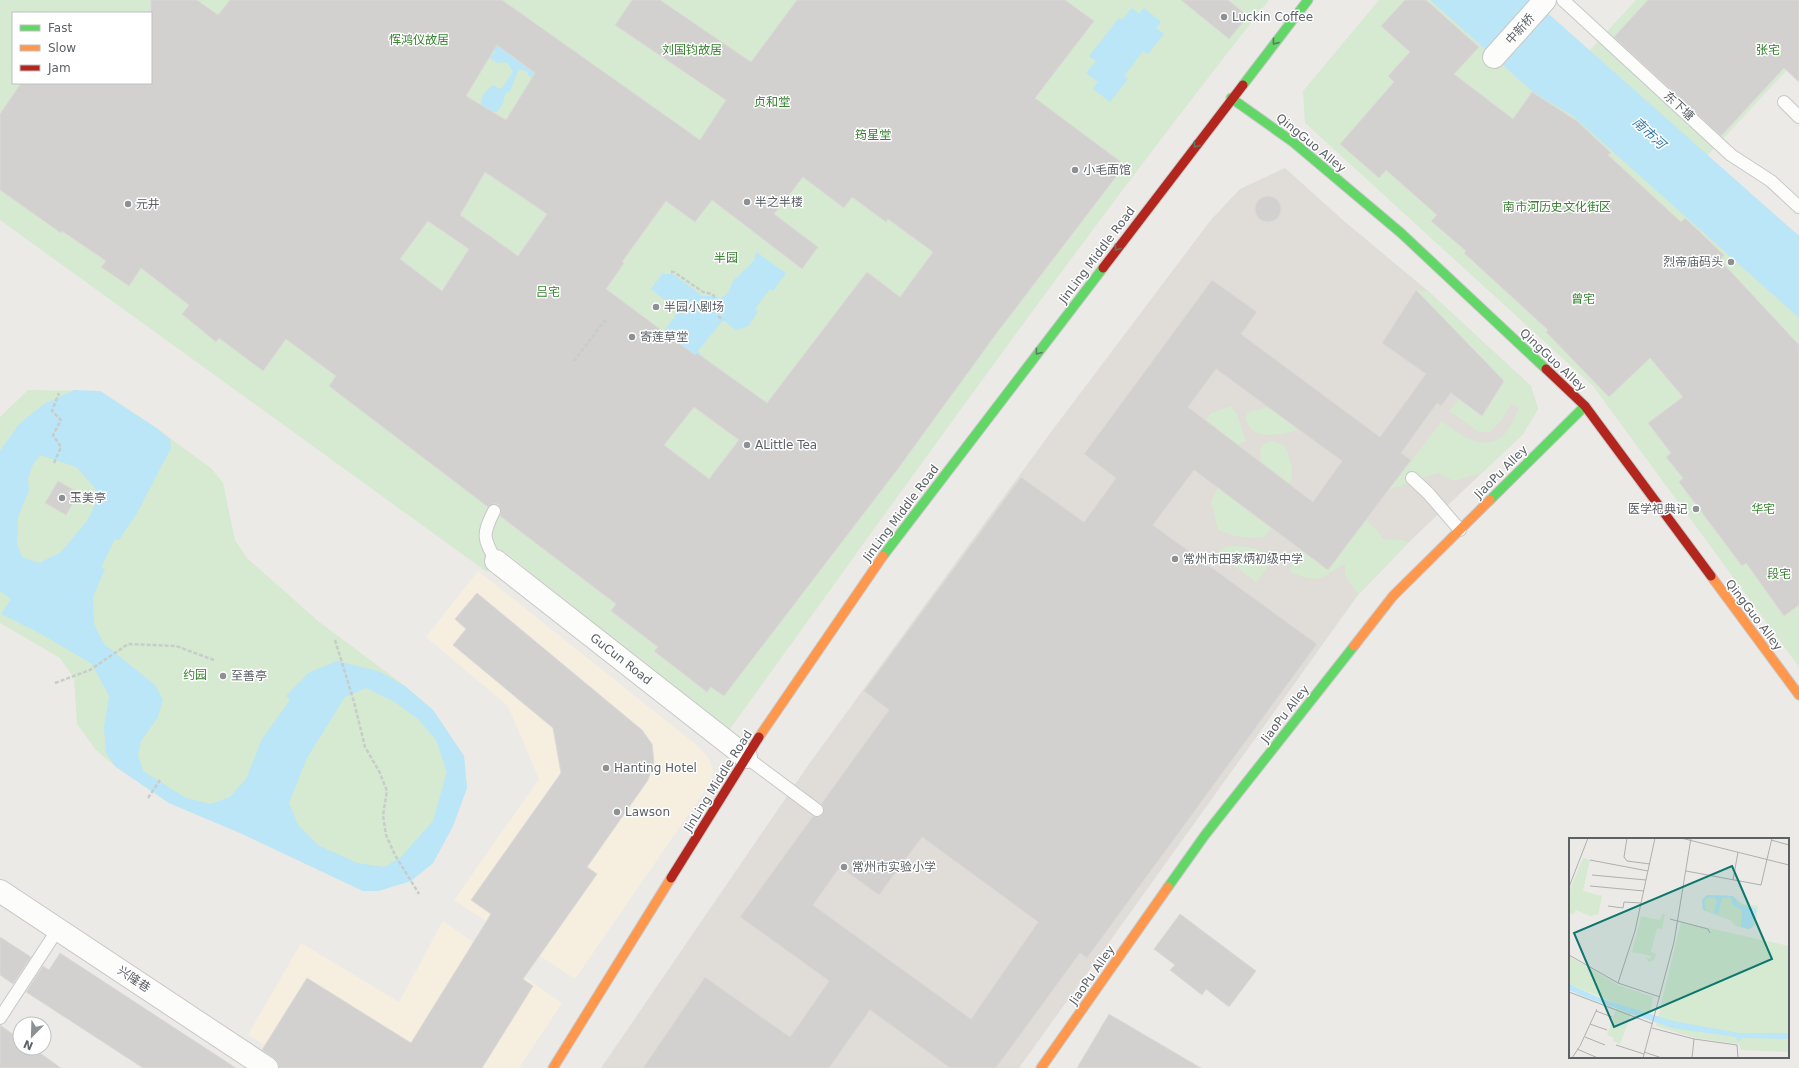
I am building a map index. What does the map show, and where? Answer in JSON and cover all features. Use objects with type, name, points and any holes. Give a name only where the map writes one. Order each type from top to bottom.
[{"type":"street","name":"JinLing Middle Road","points":[[553,1068],[746,757],[799,676],[875,567],[1308,0]]},
{"type":"street","name":"中新桥","points":[[1494,57],[1545,0]]},
{"type":"street","name":"QingGuo Alley","points":[[1232,98],[1292,142],[1401,233],[1585,406],[1799,695]]},
{"type":"street","name":"JiaoPu Alley","points":[[1040,1068],[1215,822],[1393,596],[1585,406]]},
{"type":"street","name":"GuCun Road","points":[[496,561],[746,757]]},
{"type":"street","name":"兴隆巷","points":[[0,891],[267,1068]]},
{"type":"lane","name":"东下塘","points":[[1563,0],[1731,155],[1771,181],[1799,207]]},
{"type":"lane","points":[[1784,102],[1799,117]]},
{"type":"lane","points":[[1412,478],[1428,492],[1460,530]]},
{"type":"lane","points":[[494,511],[486,528],[486,544],[496,561]]},
{"type":"lane","points":[[746,757],[817,810]]},
{"type":"lane","points":[[0,1018],[58,929]]},
{"type":"path","points":[[671,272],[674,272],[703,292],[712,294],[714,296],[714,305],[718,309],[718,316],[723,320]]},
{"type":"path","points":[[574,361],[606,318]]},
{"type":"path","points":[[54,463],[61,447],[53,435],[61,420],[52,410],[59,393]]},
{"type":"path","points":[[335,640],[354,702],[365,747],[379,771],[387,791],[383,815],[386,835],[395,855],[419,894]]},
{"type":"path","points":[[54,682],[90,670],[128,644],[176,646],[214,660]]},
{"type":"path","points":[[148,798],[160,780]]},
{"type":"shaded area","name":"常州市田家炳初级中学","points":[[1285,168],[1344,221],[1428,291],[1531,386],[1538,409],[1523,434],[1409,542],[1358,595],[1019,1068],[601,1068],[809,764],[1048,436],[1210,221],[1240,189]]},
{"type":"shaded area","points":[[478,571],[698,746],[709,759],[714,773],[704,792],[575,979],[454,900],[539,779],[508,706],[426,637]]},
{"type":"shaded area","points":[[443,921],[562,1003],[519,1068],[303,1068],[248,1035],[301,943],[399,1002]]},
{"type":"green space","points":[[0,0],[1269,0],[1061,272],[727,733],[504,551],[487,572],[0,220]]},
{"type":"green space","name":"南市河历史文化街区","points":[[1379,0],[1430,0],[1545,99],[1636,0],[1799,0],[1799,57],[1667,199],[1799,318],[1799,667],[1593,386],[1305,123],[1303,91]]},
{"type":"green space","points":[[1416,290],[1428,291],[1531,386],[1538,409],[1523,434],[1482,473],[1453,481],[1438,473],[1389,490],[1442,421],[1455,431],[1470,439],[1486,443],[1501,437],[1507,431],[1519,407],[1511,404],[1501,421],[1490,432],[1479,432],[1449,411],[1459,399],[1482,415],[1504,381]]},
{"type":"green space","name":"约园","points":[[28,390],[100,391],[155,427],[212,469],[223,483],[235,540],[247,558],[318,621],[405,686],[433,710],[464,756],[467,788],[453,826],[433,863],[411,881],[378,891],[363,891],[240,833],[169,803],[116,767],[96,750],[77,724],[74,678],[60,658],[0,623],[0,417]]},
{"type":"green space","points":[[1231,406],[1237,414],[1246,441],[1237,445],[1205,420],[1211,413]]},
{"type":"green space","points":[[1268,407],[1299,430],[1268,435],[1257,433],[1252,430],[1245,419],[1248,412]]},
{"type":"green space","points":[[1273,441],[1285,446],[1292,469],[1290,484],[1261,463],[1260,452],[1263,444]]},
{"type":"green space","points":[[1218,487],[1272,528],[1265,537],[1241,537],[1218,530],[1211,501]]},
{"type":"green space","points":[[1366,520],[1378,531],[1382,539],[1402,540],[1409,542],[1358,595],[1345,575],[1345,564],[1325,576],[1315,579],[1291,573],[1290,564],[1300,549],[1328,570]]},
{"type":"green space","points":[[1227,546],[1258,549],[1273,560],[1256,582],[1217,553]]},
{"type":"water","name":"南市河","points":[[1430,0],[1533,0],[1799,236],[1799,318],[1573,116],[1533,92]]},
{"type":"water","points":[[1132,8],[1139,14],[1144,8],[1161,22],[1156,28],[1164,34],[1148,54],[1143,51],[1124,76],[1128,79],[1110,102],[1093,89],[1098,82],[1086,73],[1096,61],[1089,56],[1119,18],[1122,20]]},
{"type":"water","points":[[492,33],[501,48],[520,62],[525,57],[538,65],[537,79],[531,78],[526,71],[519,69],[510,91],[505,94],[503,103],[497,112],[493,112],[481,105],[483,96],[486,91],[494,85],[499,89],[502,88],[513,72],[506,62],[498,63],[489,58],[495,52],[486,42]]},
{"type":"water","points":[[756,252],[786,273],[773,291],[770,289],[755,309],[758,312],[748,326],[736,330],[723,320],[698,351],[704,358],[686,380],[663,332],[679,311],[651,289],[662,274],[672,274],[702,296],[714,296],[720,299],[728,293],[733,281],[754,261]]},
{"type":"water","points":[[74,390],[100,391],[155,427],[170,439],[171,448],[137,513],[119,540],[115,539],[101,567],[105,569],[93,597],[94,624],[104,644],[155,685],[163,700],[158,717],[141,741],[138,755],[143,771],[186,798],[211,804],[230,797],[246,779],[262,739],[290,700],[286,696],[308,673],[337,661],[378,671],[405,686],[433,710],[464,756],[467,788],[453,826],[433,863],[411,881],[378,891],[363,891],[240,833],[169,803],[116,767],[106,753],[104,727],[109,696],[92,664],[43,635],[1,614],[11,599],[0,591],[0,451],[19,424],[44,404]],"holes":[[[41,455],[76,467],[96,489],[95,505],[87,521],[61,552],[39,563],[22,557],[17,544],[18,517],[29,491],[28,479],[33,464]],[[366,688],[395,702],[419,720],[436,740],[447,772],[433,821],[400,858],[384,867],[357,863],[318,845],[298,825],[289,803],[307,758],[345,697]]]},
{"type":"building","points":[[151,0],[197,0],[218,15],[230,0],[502,0],[700,140],[726,100],[615,25],[632,0],[660,0],[751,62],[797,0],[1065,0],[1094,21],[1035,98],[1125,165],[996,334],[894,474],[724,696],[711,687],[707,692],[654,651],[658,647],[611,611],[616,604],[500,516],[501,510],[498,504],[493,504],[488,507],[329,386],[336,376],[286,339],[263,371],[219,338],[216,342],[182,314],[189,305],[141,268],[129,286],[101,267],[106,261],[62,231],[61,233],[0,190],[0,114],[20,84],[152,84]],"holes":[[[497,45],[535,73],[506,120],[466,96]],[[485,172],[547,214],[518,256],[460,215]],[[803,177],[844,208],[852,197],[886,222],[888,219],[933,252],[900,297],[867,272],[767,403],[697,353],[695,355],[606,289],[624,263],[622,262],[666,201],[695,222],[712,200],[802,269],[818,247],[774,214]],[[428,221],[469,249],[442,291],[400,259]],[[694,407],[739,440],[709,479],[664,445]]]},
{"type":"building","points":[[1181,0],[1228,0],[1248,16],[1229,39]]},
{"type":"building","name":"南市河历史文化街区","points":[[1405,0],[1426,0],[1479,47],[1454,74],[1513,119],[1532,92],[1577,121],[1611,153],[1608,155],[1681,222],[1685,218],[1724,255],[1720,260],[1799,345],[1799,605],[1784,616],[1746,563],[1742,566],[1679,482],[1683,478],[1666,457],[1671,453],[1648,423],[1683,397],[1650,358],[1609,397],[1546,332],[1548,330],[1464,253],[1466,251],[1431,221],[1437,215],[1386,170],[1379,178],[1340,144],[1394,82],[1388,76],[1410,52],[1381,26]]},
{"type":"building","points":[[1648,0],[1799,0],[1799,82],[1784,68],[1721,136],[1614,37]]},
{"type":"building","points":[[1268,196],[1277,200],[1281,209],[1277,218],[1268,222],[1259,218],[1255,209],[1259,200]]},
{"type":"building","name":"常州市田家炳初级中学","points":[[1212,280],[1257,312],[1241,334],[1380,437],[1426,374],[1382,343],[1416,290],[1504,381],[1482,416],[1451,393],[1441,406],[1437,403],[1401,453],[1411,460],[1328,570],[1194,470],[1153,525],[1317,644],[1087,958],[1080,953],[996,1068],[950,1068],[870,1010],[829,1068],[643,1068],[705,977],[790,1037],[829,981],[740,917],[813,816],[820,817],[823,814],[824,807],[821,804],[889,710],[864,691],[1021,477],[1084,522],[1116,478],[1084,454]],"holes":[[[1216,369],[1342,461],[1313,502],[1188,407]],[[922,837],[1038,922],[971,1019],[813,905],[840,867],[879,895]]]},
{"type":"building","name":"玉美亭","points":[[58,481],[79,493],[66,515],[45,503]]},
{"type":"building","points":[[477,593],[642,730],[652,744],[654,762],[648,780],[587,867],[597,874],[523,979],[533,986],[482,1068],[279,1068],[278,1062],[262,1050],[307,978],[411,1043],[491,914],[471,900],[561,773],[553,728],[453,645],[466,629],[455,619]]},
{"type":"building","points":[[1180,914],[1256,971],[1229,1007],[1206,989],[1202,995],[1170,970],[1175,965],[1154,949]]},
{"type":"building","points":[[0,937],[31,957],[13,984],[0,975]]},
{"type":"building","points":[[60,953],[236,1068],[143,1068],[26,992],[43,966],[49,970]]},
{"type":"building","points":[[1109,1014],[1201,1068],[1077,1068]]},
{"type":"building","points":[[0,1025],[12,1033],[12,1056],[44,1056],[61,1068],[0,1068]]},
{"type":"traffic: fast","points":[[1243,85],[1308,0]]},
{"type":"traffic: fast","points":[[1231,98],[1293,142],[1401,233],[1546,369]]},
{"type":"traffic: fast","points":[[883,556],[1103,268]]},
{"type":"traffic: fast","points":[[1490,500],[1585,406]]},
{"type":"traffic: fast","points":[[1168,887],[1205,835],[1354,646]]},
{"type":"traffic: slow","points":[[1354,646],[1393,596],[1490,500]]},
{"type":"traffic: slow","points":[[759,737],[883,556]]},
{"type":"traffic: slow","points":[[1711,576],[1799,695]]},
{"type":"traffic: slow","points":[[553,1068],[671,878]]},
{"type":"traffic: slow","points":[[1041,1068],[1168,887]]},
{"type":"traffic: jam","points":[[1103,268],[1243,85]]},
{"type":"traffic: jam","points":[[1546,369],[1585,406],[1711,576]]},
{"type":"traffic: jam","points":[[671,878],[759,737]]},
{"type":"place","name":"Luckin Coffee","points":[[1224,17]]},
{"type":"place","name":"小毛面馆","points":[[1075,170]]},
{"type":"place","name":"半之半楼","points":[[747,202]]},
{"type":"place","name":"元井","points":[[128,204]]},
{"type":"place","name":"烈帝庙码头","points":[[1731,262]]},
{"type":"place","name":"半园小剧场","points":[[656,307]]},
{"type":"place","name":"寄莲草堂","points":[[632,337]]},
{"type":"place","name":"ALittle Tea","points":[[747,445]]},
{"type":"place","name":"玉美亭","points":[[62,498]]},
{"type":"place","name":"医学祀典记","points":[[1696,509]]},
{"type":"place","name":"常州市田家炳初级中学","points":[[1175,559]]},
{"type":"place","name":"至善亭","points":[[223,676]]},
{"type":"place","name":"Hanting Hotel","points":[[606,768]]},
{"type":"place","name":"Lawson","points":[[617,812]]},
{"type":"place","name":"常州市实验小学","points":[[844,867]]},
{"type":"park label","name":"恽鸿仪故居","points":[[419,40]]},
{"type":"park label","name":"刘国钧故居","points":[[692,50]]},
{"type":"park label","name":"张宅","points":[[1768,50]]},
{"type":"park label","name":"贞和堂","points":[[772,102]]},
{"type":"park label","name":"筠星堂","points":[[873,135]]},
{"type":"park label","name":"半园","points":[[726,258]]},
{"type":"park label","name":"吕宅","points":[[548,292]]},
{"type":"park label","name":"曾宅","points":[[1583,299]]},
{"type":"park label","name":"华宅","points":[[1763,509]]},
{"type":"park label","name":"段宅","points":[[1779,574]]}]
